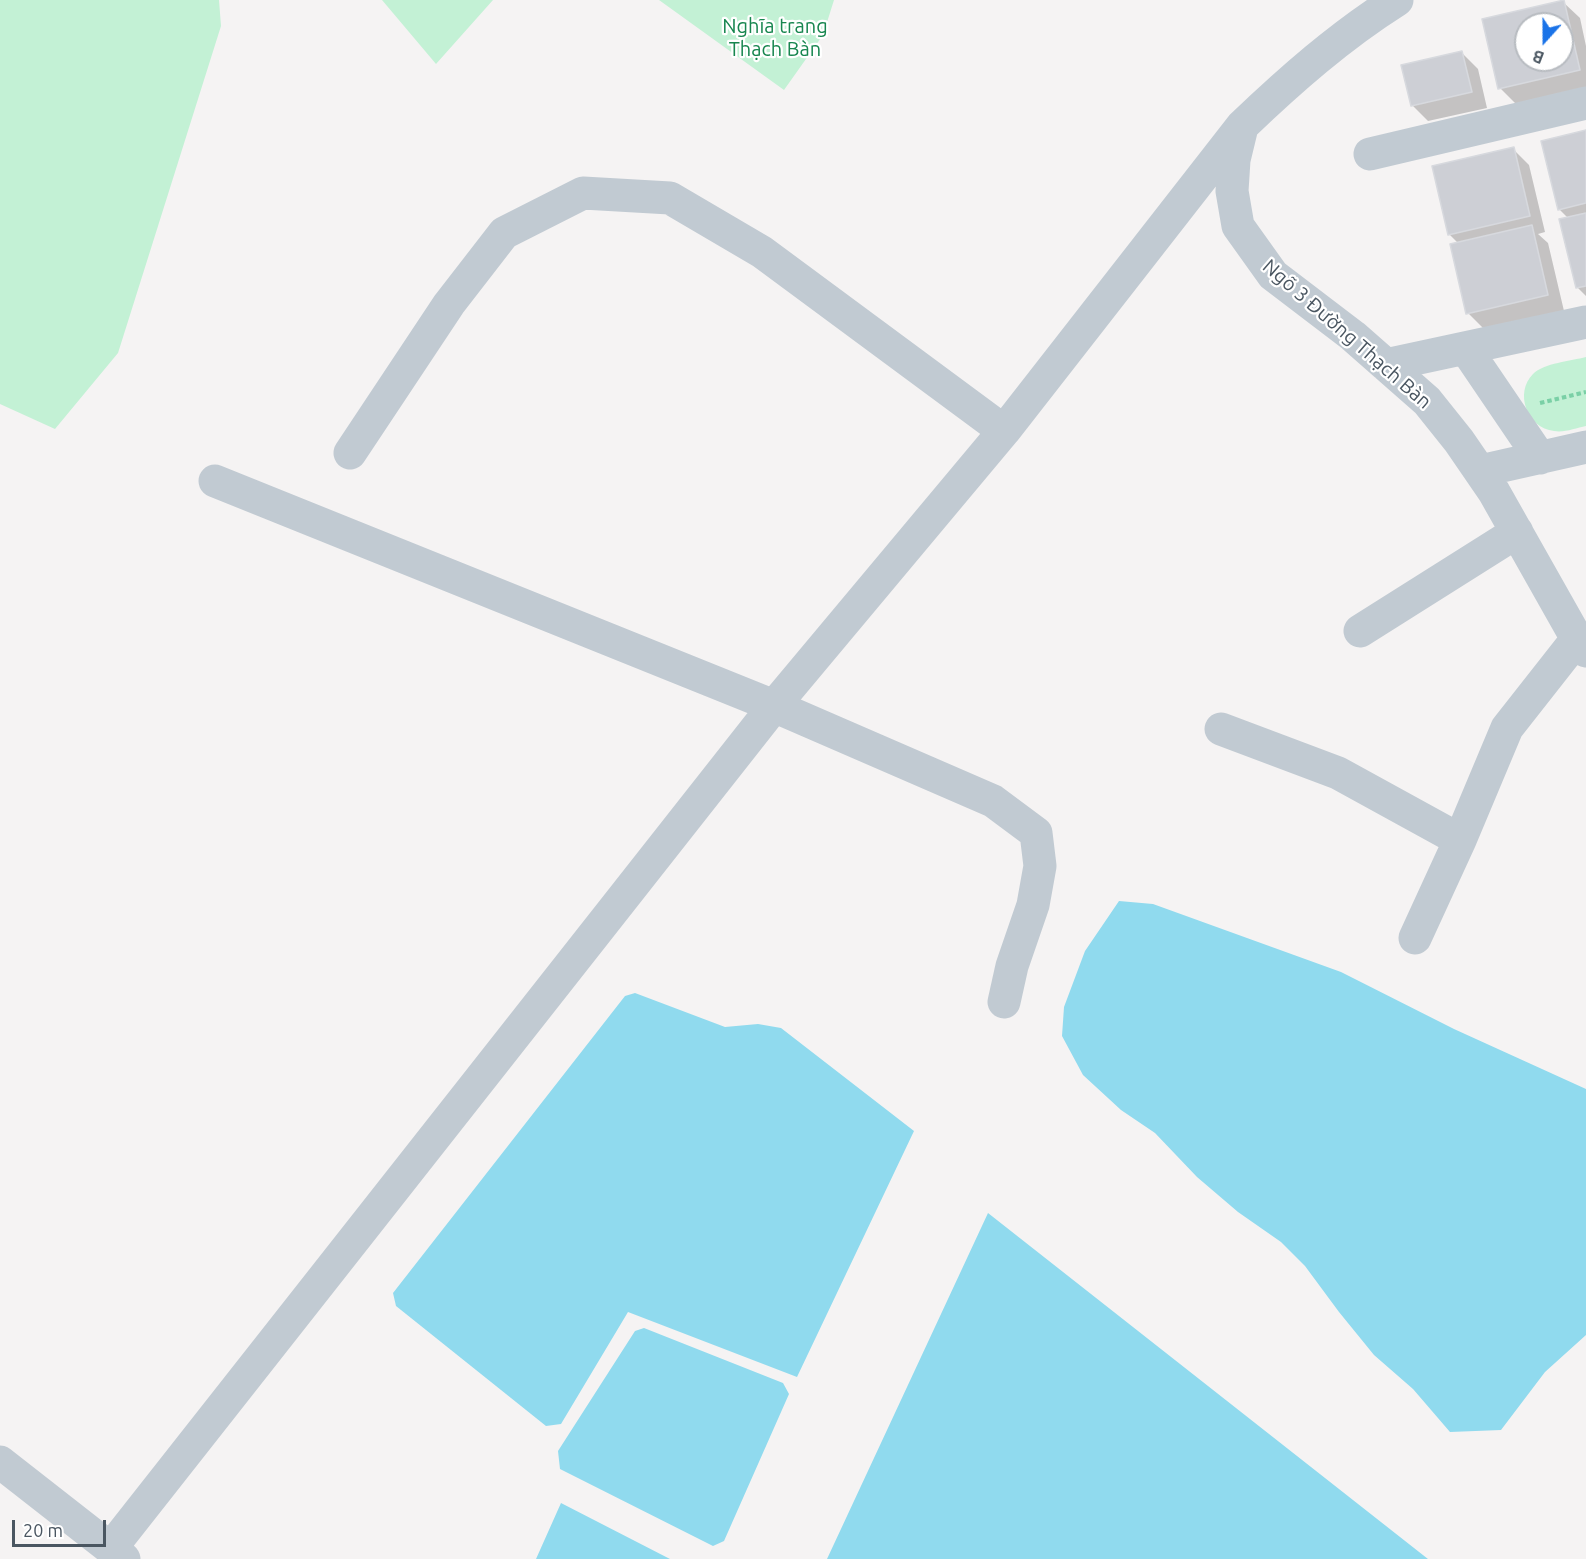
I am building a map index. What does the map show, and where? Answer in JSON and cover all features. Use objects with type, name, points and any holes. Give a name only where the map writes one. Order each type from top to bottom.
[{"type":"street","points":[[0,1461],[117,1554],[774,706],[1004,431],[1242,126],[1313,62],[1397,0]]},
{"type":"street","points":[[1370,154],[1586,103]]},
{"type":"street","name":"Ngõ 3 Đường Thạch Bàn","points":[[1242,126],[1234,160],[1232,191],[1238,226],[1273,275],[1353,336],[1386,365],[1426,401],[1459,441],[1494,492],[1581,645]]},
{"type":"street","points":[[350,453],[449,304],[504,233],[583,193],[670,198],[762,252],[1004,431]]},
{"type":"street","points":[[1386,365],[1586,322]]},
{"type":"street","points":[[1466,348],[1540,458]]},
{"type":"street","points":[[1480,471],[1586,447]]},
{"type":"street","points":[[215,481],[774,706],[993,801],[1036,833],[1040,866],[1033,905],[1012,966],[1004,1002]]},
{"type":"street","points":[[1360,631],[1517,532]]},
{"type":"street","points":[[1415,938],[1460,840],[1507,728],[1581,645]]},
{"type":"street","points":[[1221,729],[1338,772],[1460,840]]},
{"type":"path","points":[[1508,411],[1586,392]]},
{"type":"green space","points":[[0,0],[219,0],[221,26],[118,353],[55,429],[0,404]]},
{"type":"green space","points":[[382,0],[493,0],[436,64]]},
{"type":"green space","name":"Nghĩa trang Thạch Bàn","points":[[659,0],[834,0],[823,35],[784,90]]},
{"type":"green space","points":[[1586,357],[1586,426],[1558,431],[1537,424],[1530,417],[1524,400],[1527,382],[1538,370]]},
{"type":"water","points":[[1119,901],[1153,904],[1341,972],[1454,1029],[1586,1089],[1586,1335],[1545,1372],[1501,1430],[1450,1432],[1413,1389],[1374,1355],[1305,1266],[1281,1242],[1238,1212],[1197,1177],[1155,1133],[1121,1110],[1083,1075],[1062,1036],[1064,1007],[1085,951]]},
{"type":"water","points":[[635,993],[725,1027],[758,1024],[781,1028],[914,1131],[797,1377],[628,1312],[561,1424],[546,1426],[396,1306],[393,1293],[625,996]]},
{"type":"water","points":[[988,1213],[1428,1559],[827,1559]]},
{"type":"water","points":[[644,1328],[783,1383],[789,1394],[724,1541],[713,1546],[560,1469],[558,1451],[635,1331]]},
{"type":"water","points":[[561,1503],[670,1559],[536,1559]]},
{"type":"building","points":[[1564,0],[1567,12],[1514,12],[1514,72],[1571,72],[1498,89],[1482,19]]},
{"type":"building","points":[[1574,44],[1580,70],[1574,71]]},
{"type":"building","points":[[1462,51],[1472,92],[1411,106],[1401,65]]},
{"type":"building","points":[[1586,130],[1586,203],[1558,210],[1541,141]]},
{"type":"building","points":[[1514,147],[1530,216],[1448,235],[1432,166]]},
{"type":"building","points":[[1586,213],[1586,286],[1576,288],[1559,219]]},
{"type":"building","points":[[1532,225],[1548,295],[1466,314],[1450,244]]}]
